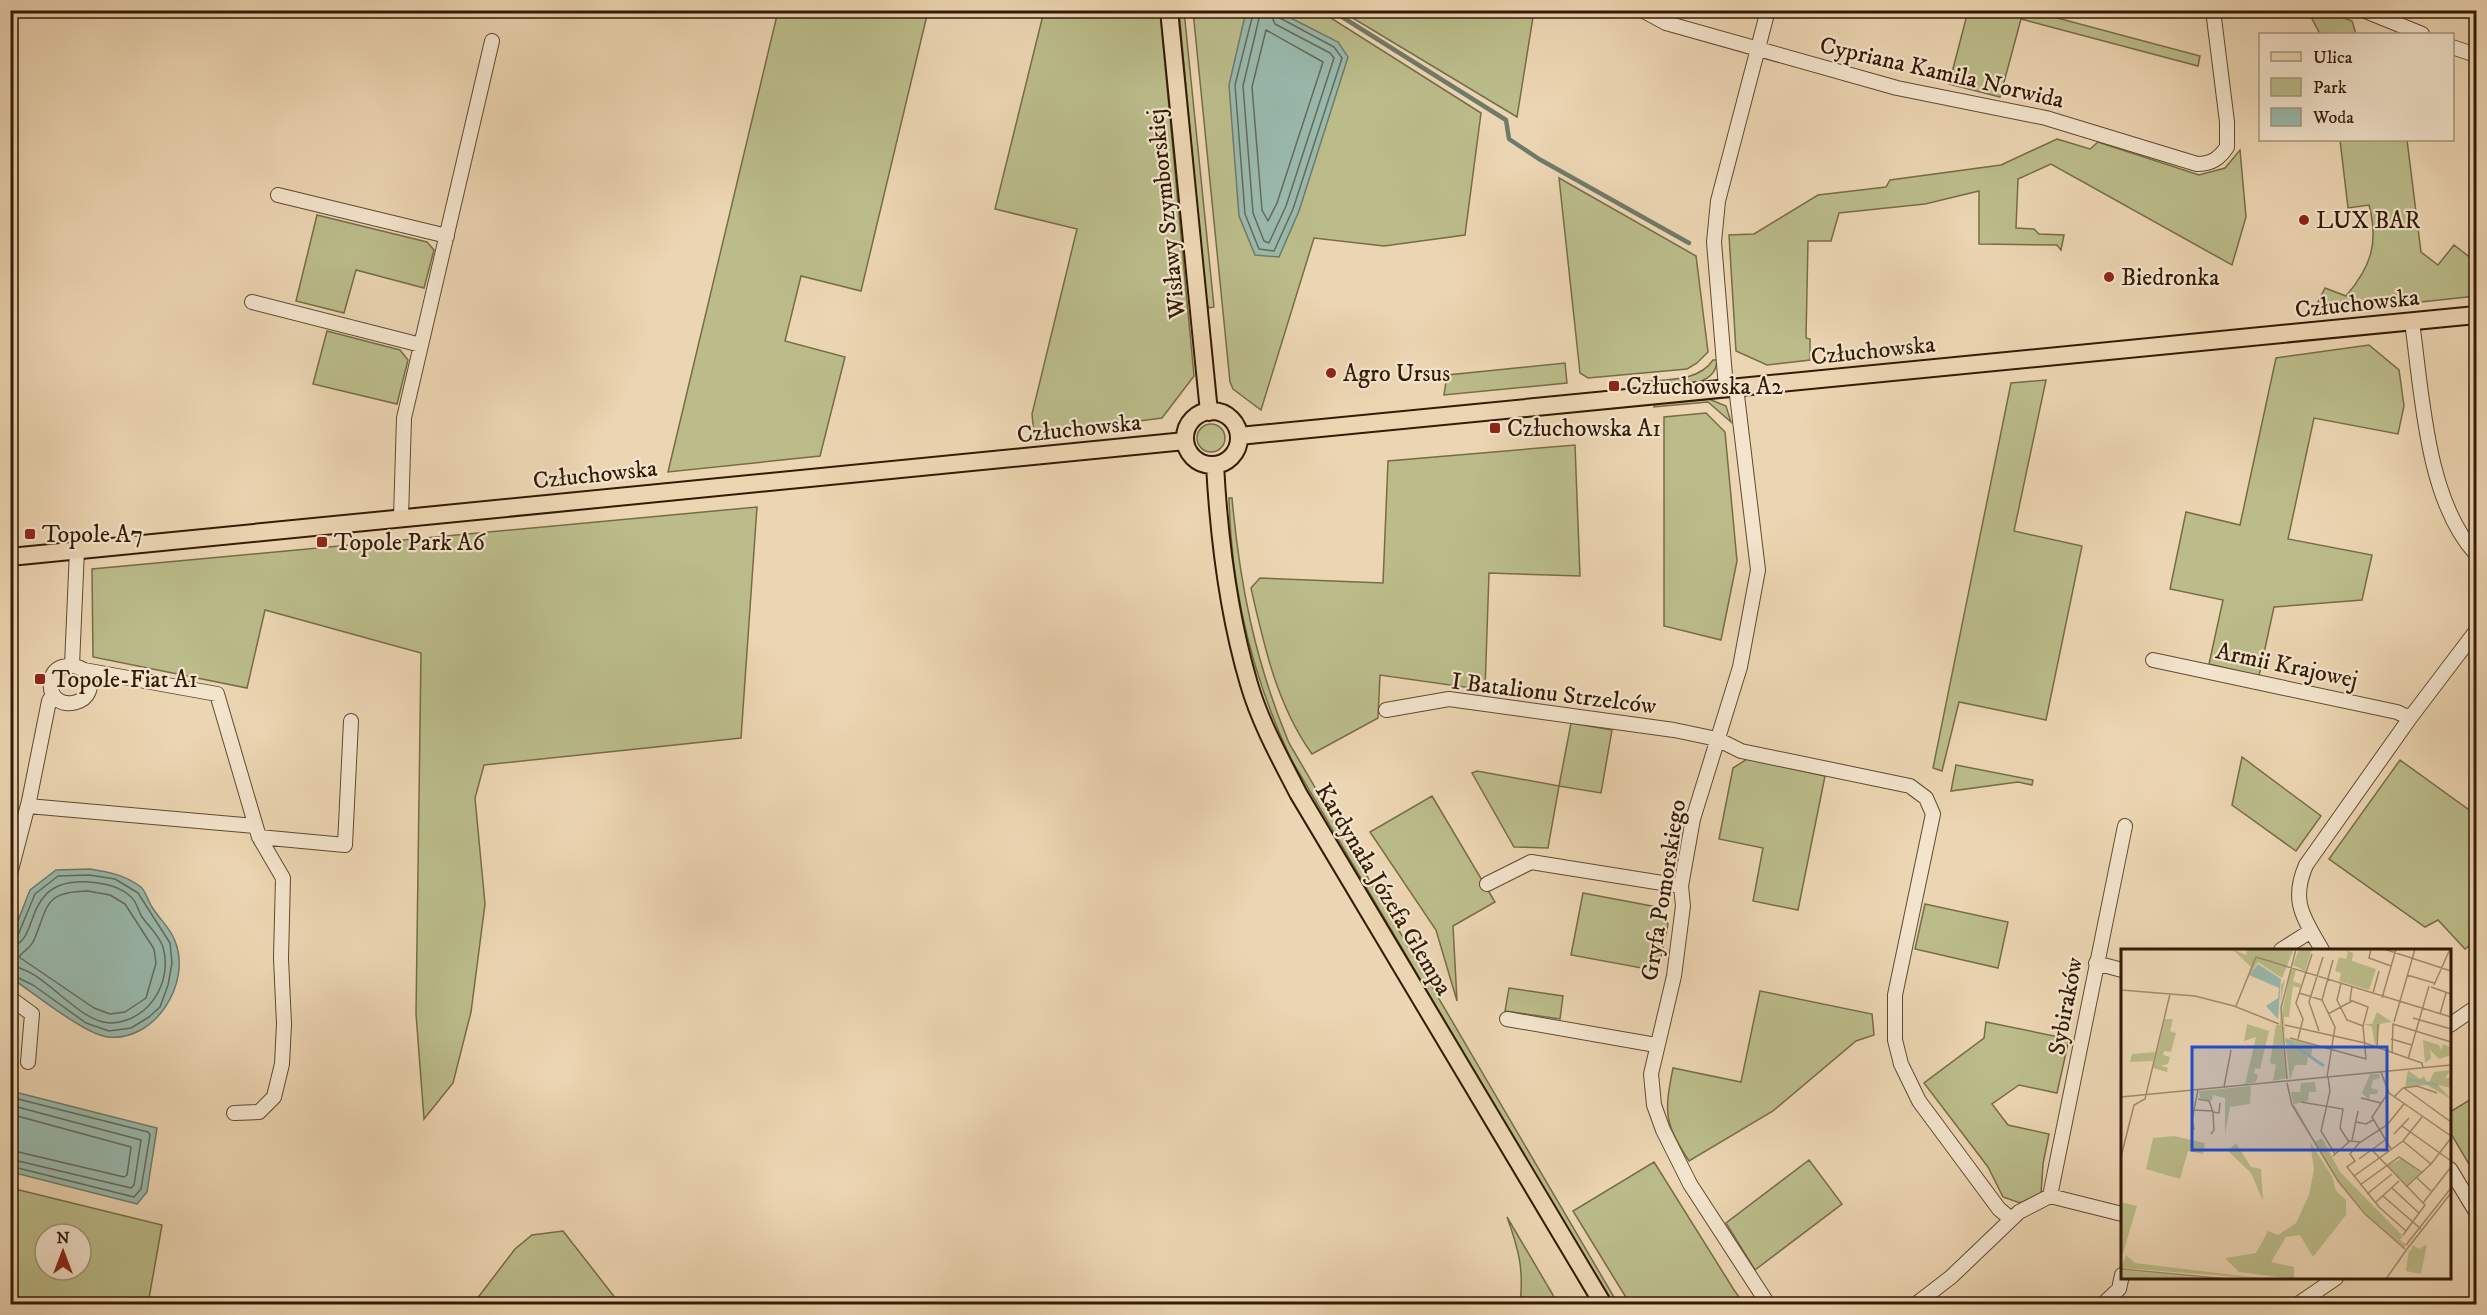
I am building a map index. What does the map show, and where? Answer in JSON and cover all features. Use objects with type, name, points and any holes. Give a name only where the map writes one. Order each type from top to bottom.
[{"type":"main road","name":"Wisławy Szymborskiej","points":[[1169,10],[1209,412]]},
{"type":"main road","name":"Człuchowska","points":[[1239,436],[2476,315]]},
{"type":"main road","points":[[1209,412],[1227,416],[1233,422],[1239,436],[1232,456],[1215,465],[1204,464],[1194,458],[1185,441],[1186,430],[1193,419],[1209,412]]},
{"type":"main road","name":"Człuchowska","points":[[10,557],[1185,441]]},
{"type":"main road","name":"Kardynała Józefa Glempa","points":[[1215,465],[1226,578],[1239,648],[1249,686],[1272,742],[1298,793],[1603,1305]]},
{"type":"street","name":"Cypriana Kamila Norwida","points":[[1642,10],[1666,23],[1898,88],[2046,118],[2197,164],[2208,164],[2216,160],[2227,147],[2227,122],[2213,10]]},
{"type":"street","name":"Gryfa Pomorskiego","points":[[1768,10],[1718,201],[1714,242],[1731,388],[1758,570],[1740,667],[1693,819],[1681,886],[1683,906],[1674,976],[1651,1074],[1654,1105],[1663,1130],[1690,1184],[1768,1305]]},
{"type":"street","points":[[2364,10],[2420,33]]},
{"type":"street","points":[[401,517],[404,418],[492,42]]},
{"type":"street","points":[[2454,48],[2476,55]]},
{"type":"street","points":[[278,195],[447,236]]},
{"type":"street","points":[[252,302],[421,345]]},
{"type":"street","points":[[2412,322],[2429,438],[2443,494],[2465,542],[2476,554]]},
{"type":"street","points":[[53,695],[64,703],[70,704],[83,700],[90,689],[90,682],[78,668],[77,550]]},
{"type":"street","points":[[2321,949],[2301,912],[2298,899],[2298,888],[2307,865],[2410,718],[2476,631]]},
{"type":"street","name":"Armii Krajowej","points":[[2153,660],[2397,712],[2410,718]]},
{"type":"street","points":[[10,874],[49,701],[53,695],[51,683],[55,672],[78,668],[217,694],[257,831],[283,878],[282,1064],[273,1097],[259,1112],[234,1113]]},
{"type":"street","name":"I Batalionu Strzelców","points":[[1386,710],[1449,699],[1576,715],[1717,739],[1741,751],[1910,786],[1926,798],[1933,814],[1896,995],[1895,1040],[1901,1064],[1919,1101],[1999,1209],[2011,1219]]},
{"type":"street","points":[[27,806],[257,831],[345,845],[351,721]]},
{"type":"street","name":"Sybiraków","points":[[2050,1196],[2125,826]]},
{"type":"street","points":[[1487,884],[1531,862],[1681,886]]},
{"type":"street","points":[[2284,949],[2311,931]]},
{"type":"street","points":[[2096,963],[2121,970]]},
{"type":"street","points":[[10,998],[32,1014],[28,1062]]},
{"type":"street","points":[[2451,1024],[2476,1006]]},
{"type":"street","points":[[1506,1019],[1656,1045]]},
{"type":"street","points":[[2451,1171],[2476,1212]]},
{"type":"street","points":[[2451,1195],[2461,1188]]},
{"type":"street","points":[[1916,1305],[1951,1276],[2011,1219],[2050,1196],[2121,1214]]},
{"type":"street","points":[[2103,1305],[2119,1288],[2121,1279]]},
{"type":"street","points":[[2298,1305],[2335,1279]]},
{"type":"green space","points":[[778,11],[928,11],[861,291],[801,276],[785,341],[845,357],[820,456],[668,472]]},
{"type":"green space","points":[[1044,11],[1160,11],[1194,376],[1162,418],[1034,435],[1032,414],[1077,229],[995,209]]},
{"type":"green space","points":[[1179,11],[1184,11],[1214,307],[1209,308],[1206,303]]},
{"type":"green space","points":[[1193,11],[1320,11],[1481,113],[1465,235],[1384,246],[1314,238],[1261,410],[1233,389],[1230,382]]},
{"type":"green space","points":[[1341,11],[1534,11],[1517,117]]},
{"type":"green space","points":[[1968,11],[2031,11],[2200,56],[2198,66],[2021,19],[2000,97],[1949,84]]},
{"type":"green space","points":[[2308,11],[2326,11],[2352,21],[2356,33],[2319,33]]},
{"type":"green space","points":[[2057,139],[2090,149],[2098,142],[2199,175],[2225,168],[2240,150],[2246,217],[2232,265],[2051,164],[2018,179],[2016,228],[2034,229],[2039,234],[2064,235],[2061,250],[2057,245],[1979,244],[1979,191],[1925,204],[1839,213],[1831,241],[1808,241],[1806,338],[1810,339],[1810,360],[1767,365],[1736,351],[1729,235],[1754,234],[1818,195],[1886,187],[1890,180],[2001,165]]},
{"type":"green space","points":[[2340,141],[2407,141],[2421,252],[2438,265],[2454,245],[2476,262],[2476,296],[2328,312],[2315,308],[2325,288],[2346,296],[2362,275],[2371,254],[2373,231],[2369,205],[2348,208]]},
{"type":"green space","points":[[1559,178],[1696,256],[1708,352],[1697,363],[1687,369],[1588,378],[1580,373]]},
{"type":"green space","points":[[317,215],[427,242],[434,250],[424,288],[356,270],[344,313],[296,301]]},
{"type":"green space","points":[[327,331],[400,350],[408,360],[397,404],[313,384]]},
{"type":"green space","points":[[2369,345],[2399,370],[2404,406],[2398,434],[2314,418],[2288,539],[2372,555],[2362,600],[2274,607],[2259,676],[2209,664],[2223,600],[2170,589],[2186,512],[2240,525],[2276,358]]},
{"type":"green space","points":[[1713,360],[1717,360],[1714,371],[1707,378],[1697,382],[1672,384],[1638,382],[1689,376],[1698,373]]},
{"type":"green space","points":[[1565,363],[1567,383],[1444,395],[1447,375]]},
{"type":"green space","points":[[2046,380],[2014,531],[2082,546],[2046,720],[1959,702],[1942,771],[1933,768],[2011,383]]},
{"type":"green space","points":[[1709,399],[1726,406],[1731,422],[1708,402],[1654,407],[1655,404]]},
{"type":"green space","points":[[1706,413],[1725,432],[1737,561],[1721,640],[1664,626],[1664,417]]},
{"type":"green space","points":[[1211,424],[1221,428],[1225,438],[1221,448],[1211,452],[1201,448],[1197,438],[1201,428]]},
{"type":"green space","points":[[1575,445],[1580,576],[1489,573],[1485,690],[1380,675],[1378,718],[1312,754],[1290,716],[1273,674],[1251,588],[1260,578],[1383,583],[1388,461]]},
{"type":"green space","points":[[1229,498],[1232,498],[1245,593],[1258,653],[1289,743],[1618,1304],[1611,1304],[1291,759],[1265,696],[1246,632],[1234,566]]},
{"type":"green space","points":[[757,507],[741,738],[484,765],[475,798],[485,904],[471,1012],[453,1083],[424,1119],[416,1014],[421,653],[265,610],[247,688],[93,657],[92,569]]},
{"type":"green space","points":[[1571,723],[1612,730],[1601,793],[1559,786]]},
{"type":"green space","points":[[2242,757],[2321,816],[2296,851],[2232,805]]},
{"type":"green space","points":[[1747,759],[1825,776],[1798,910],[1753,901],[1763,848],[1719,839],[1733,768]]},
{"type":"green space","points":[[2400,760],[2476,815],[2476,941],[2465,949],[2438,920],[2425,927],[2329,859]]},
{"type":"green space","points":[[1956,765],[2033,780],[2032,785],[2018,782],[1951,791]]},
{"type":"green space","points":[[1477,771],[1559,786],[1548,848],[1514,847],[1472,773]]},
{"type":"green space","points":[[1432,796],[1495,902],[1453,926],[1457,1001],[1436,930],[1370,832]]},
{"type":"green space","points":[[1583,893],[1657,907],[1668,924],[1658,971],[1571,955]]},
{"type":"green space","points":[[1925,904],[2008,922],[1998,968],[1915,949]]},
{"type":"green space","points":[[1509,988],[1563,996],[1560,1019],[1505,1011]]},
{"type":"green space","points":[[1760,991],[1872,1014],[1874,1035],[1856,1041],[1773,1111],[1689,1161],[1675,1136],[1668,1117],[1668,1096],[1673,1068],[1741,1082]]},
{"type":"green space","points":[[1986,1022],[2069,1039],[2057,1093],[2019,1085],[1992,1104],[2008,1125],[2049,1134],[2043,1164],[2041,1194],[2020,1203],[2003,1197],[1988,1167],[1924,1083],[1984,1038]]},
{"type":"green space","points":[[2476,1096],[2476,1176],[2451,1134],[2451,1111]]},
{"type":"green space","points":[[1809,1160],[1842,1204],[1755,1270],[1726,1223]]},
{"type":"green space","points":[[1654,1162],[1744,1304],[1630,1304],[1573,1211]]},
{"type":"green space","points":[[11,1188],[162,1225],[148,1304],[11,1304]]},
{"type":"green space","points":[[1507,1217],[1553,1295],[1556,1304],[1520,1304],[1520,1260]]},
{"type":"green space","points":[[563,1231],[620,1304],[473,1304],[515,1249],[532,1235]]},
{"type":"water","points":[[1249,11],[1277,11],[1338,42],[1348,57],[1299,211],[1279,257],[1255,255],[1239,216],[1229,85],[1244,20]]},
{"type":"water","points":[[90,869],[117,875],[141,887],[173,936],[179,957],[174,991],[166,1007],[141,1030],[125,1036],[108,1037],[86,1029],[11,978],[12,936],[30,890],[56,870]]},
{"type":"water","points":[[11,1091],[157,1128],[147,1192],[137,1204],[11,1172]]},
{"type":"waterway","points":[[1331,10],[1506,120],[1509,139],[1539,159],[1689,243]]},
{"type":"place","name":"LUX BAR","points":[[2304,220]]},
{"type":"place","name":"Biedronka","points":[[2109,277]]},
{"type":"place","name":"Agro Ursus","points":[[1331,373]]},
{"type":"place","name":"Człuchowska A2","points":[[1614,386]]},
{"type":"place","name":"Człuchowska A1","points":[[1495,428]]},
{"type":"place","name":"Topole A7","points":[[30,534]]},
{"type":"place","name":"Topole Park A6","points":[[322,542]]},
{"type":"place","name":"Topole-Fiat A1","points":[[40,679]]}]
